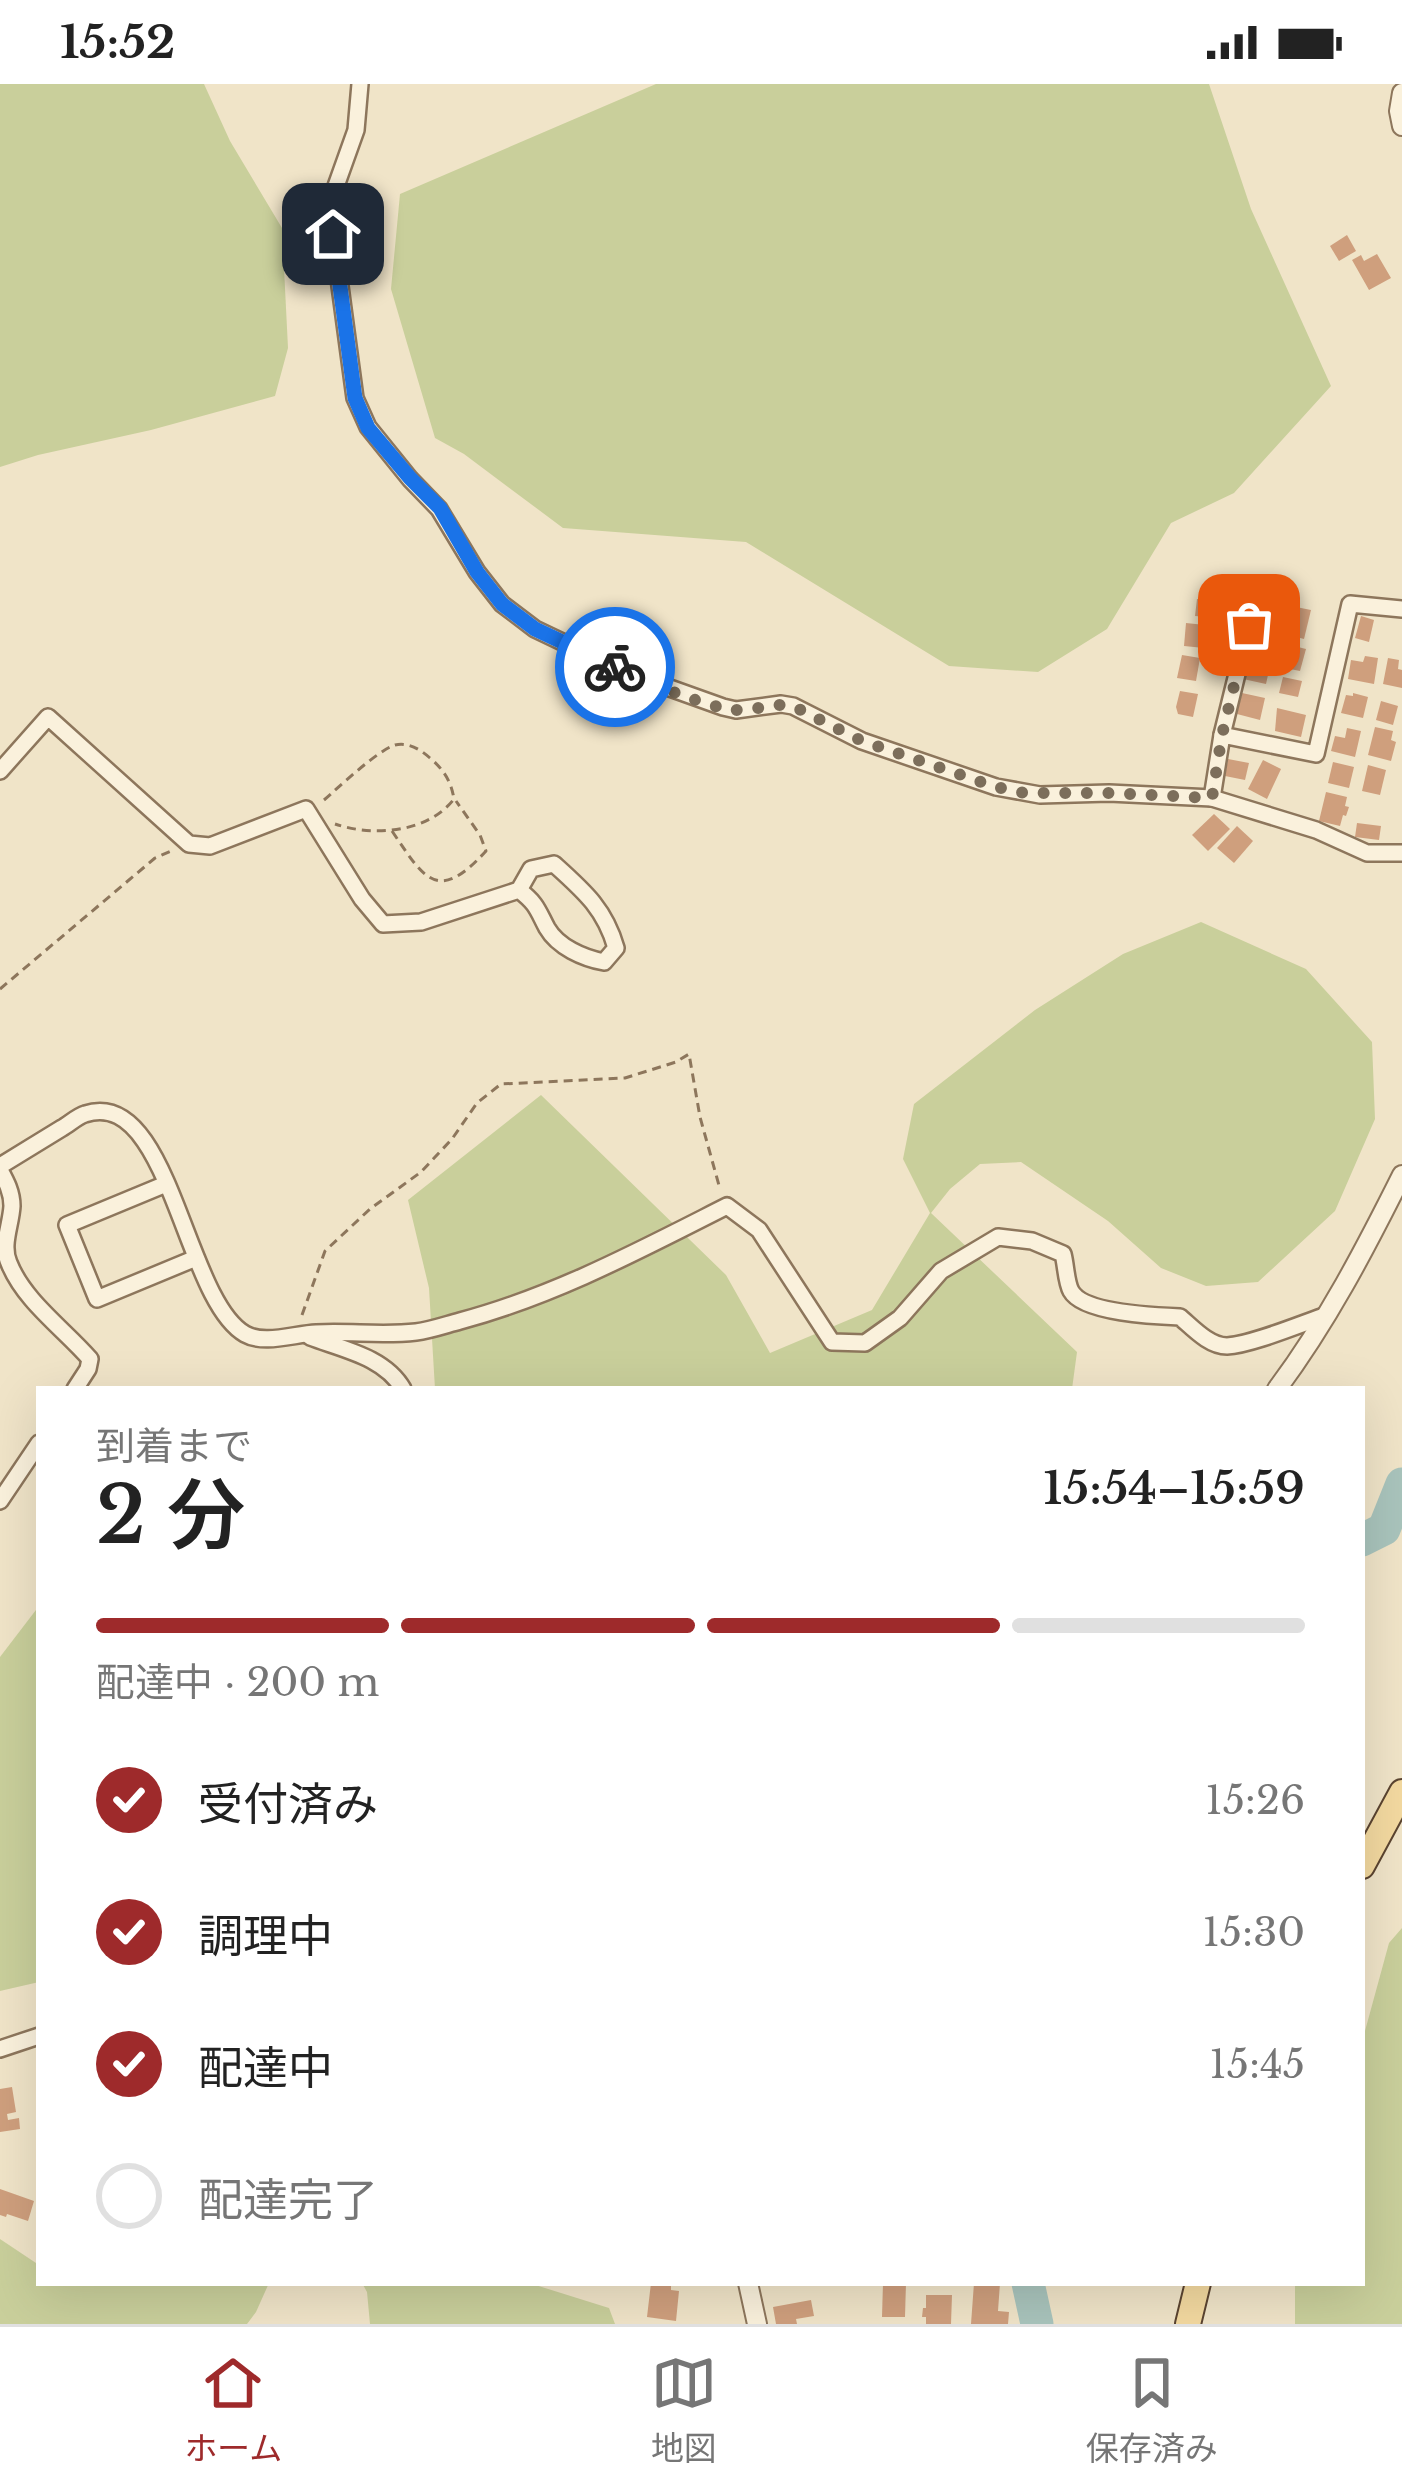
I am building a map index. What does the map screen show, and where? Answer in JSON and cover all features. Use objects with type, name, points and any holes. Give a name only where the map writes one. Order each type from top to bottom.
[{"type":"main road","points":[[1365,1860],[1402,1792]]},
{"type":"main road","points":[[1188,2324],[1197,2286]]},
{"type":"street","points":[[360,84],[356,130],[336,186],[333,234],[355,398],[368,428],[440,508],[477,572],[502,604],[535,629],[625,672],[699,700],[736,710],[793,706],[862,741],[996,787],[1040,795],[1212,798],[1316,830],[1367,853],[1402,853]]},
{"type":"street","points":[[1402,92],[1402,126]]},
{"type":"street","points":[[1222,735],[1316,754],[1350,604],[1402,609]]},
{"type":"street","points":[[1212,798],[1249,625]]},
{"type":"street","points":[[0,771],[48,717],[189,844],[210,846],[311,816],[362,899],[383,924],[421,922],[519,890],[531,869],[554,864],[585,891],[609,922],[616,948],[604,962],[583,958],[550,933],[536,903],[519,890]]},
{"type":"street","points":[[77,1386],[90,1359],[32,1299],[8,1263],[12,1204],[0,1168],[87,1113],[110,1113],[131,1121],[153,1150],[204,1281],[226,1318],[246,1335],[264,1339],[339,1332],[419,1332],[506,1308],[727,1206],[759,1229],[832,1342],[865,1343],[900,1318],[941,1271],[998,1237],[1032,1240],[1064,1254],[1071,1291],[1083,1303],[1151,1316],[1180,1316],[1203,1337],[1225,1346],[1327,1315]]},
{"type":"street","points":[[1279,1386],[1327,1315],[1402,1175]]},
{"type":"street","points":[[166,1184],[67,1225],[97,1299],[196,1258]]},
{"type":"street","points":[[298,1334],[380,1364],[401,1386]]},
{"type":"street","points":[[0,1501],[36,1447]]},
{"type":"street","points":[[0,2049],[36,2037]]},
{"type":"street","points":[[749,2286],[757,2324]]},
{"type":"path","points":[[391,830],[421,873],[436,881],[454,879],[486,851],[438,765],[420,749],[400,743],[387,748],[323,800],[311,816],[360,831],[391,830],[425,821],[454,800]]},
{"type":"path","points":[[0,989],[155,857],[189,844]]},
{"type":"path","points":[[298,1334],[325,1251],[370,1209],[421,1172],[477,1103],[501,1084],[625,1078],[689,1054],[704,1135],[727,1206]]},
{"type":"green space","points":[[0,84],[204,84],[230,141],[282,228],[288,348],[275,396],[0,467]]},
{"type":"green space","points":[[656,84],[1209,84],[1251,209],[1331,386],[1234,493],[1171,523],[1107,629],[1038,672],[949,666],[746,542],[563,528],[435,438],[391,289],[400,194]]},
{"type":"green space","points":[[1201,922],[1306,969],[1372,1042],[1375,1119],[1335,1211],[1258,1282],[1206,1286],[1161,1268],[1108,1221],[1021,1162],[980,1164],[931,1213],[1077,1352],[1072,1386],[435,1386],[429,1288],[408,1200],[541,1095],[726,1275],[770,1353],[872,1310],[930,1213],[903,1159],[914,1104],[1035,1010],[1123,954]]},
{"type":"green space","points":[[36,1610],[36,1983],[0,1991],[0,1657]]},
{"type":"green space","points":[[1402,1928],[1402,2324],[1295,2324],[1295,2286],[1365,2286],[1365,2031],[1389,1943]]},
{"type":"green space","points":[[0,2239],[36,2263],[36,2286],[268,2286],[247,2324],[0,2324]]},
{"type":"green space","points":[[364,2286],[539,2286],[609,2308],[615,2324],[370,2324]]},
{"type":"building","points":[[1347,235],[1356,251],[1339,261],[1330,246]]},
{"type":"building","points":[[1377,254],[1391,278],[1369,290],[1352,260],[1361,255],[1364,261]]},
{"type":"building","points":[[1197,599],[1220,606],[1219,618],[1195,616]]},
{"type":"building","points":[[1296,607],[1311,610],[1304,639],[1289,635]]},
{"type":"building","points":[[1257,613],[1276,617],[1273,643],[1249,637]]},
{"type":"building","points":[[1361,616],[1374,620],[1369,642],[1355,638]]},
{"type":"building","points":[[1186,623],[1205,625],[1204,648],[1184,646]]},
{"type":"building","points":[[1290,645],[1306,649],[1300,671],[1285,668]]},
{"type":"building","points":[[1182,655],[1200,658],[1196,681],[1177,678]]},
{"type":"building","points":[[1248,655],[1267,660],[1266,684],[1243,679]]},
{"type":"building","points":[[1365,656],[1378,658],[1374,684],[1348,679],[1351,660],[1363,662]]},
{"type":"building","points":[[1388,658],[1399,660],[1402,688],[1383,684]]},
{"type":"building","points":[[1283,677],[1302,681],[1298,697],[1279,693]]},
{"type":"building","points":[[1180,691],[1198,694],[1193,717],[1178,714]]},
{"type":"building","points":[[1242,693],[1265,698],[1260,720],[1237,714]]},
{"type":"building","points":[[1346,695],[1368,697],[1363,718],[1341,713]]},
{"type":"building","points":[[1381,701],[1398,706],[1393,725],[1376,720]]},
{"type":"building","points":[[1277,708],[1306,715],[1301,737],[1275,731]]},
{"type":"building","points":[[1375,727],[1393,731],[1391,740],[1396,742],[1391,761],[1368,755]]},
{"type":"building","points":[[1347,728],[1361,731],[1355,757],[1331,751],[1335,736],[1345,738]]},
{"type":"building","points":[[1228,759],[1249,763],[1245,780],[1225,776]]},
{"type":"building","points":[[1263,760],[1281,769],[1267,799],[1248,789]]},
{"type":"building","points":[[1333,762],[1354,767],[1349,788],[1328,783]]},
{"type":"building","points":[[1368,765],[1386,770],[1380,795],[1362,791]]},
{"type":"building","points":[[1326,792],[1347,797],[1345,806],[1349,807],[1340,826],[1319,821]]},
{"type":"building","points":[[1214,814],[1230,829],[1208,851],[1192,835]]},
{"type":"building","points":[[1357,823],[1381,826],[1379,840],[1355,837]]},
{"type":"building","points":[[1237,826],[1253,841],[1234,863],[1217,848]]},
{"type":"building","points":[[12,2087],[16,2112],[7,2114],[8,2120],[19,2118],[20,2129],[0,2132],[0,2089]]},
{"type":"building","points":[[0,2189],[34,2201],[28,2221],[0,2215]]},
{"type":"building","points":[[651,2286],[679,2291],[676,2321],[647,2317]]},
{"type":"building","points":[[883,2286],[906,2286],[905,2317],[882,2317]]},
{"type":"building","points":[[974,2286],[1000,2286],[998,2311],[1009,2312],[1008,2324],[971,2324]]},
{"type":"building","points":[[926,2295],[952,2295],[951,2324],[926,2324],[922,2317]]},
{"type":"building","points":[[811,2300],[814,2316],[796,2319],[797,2324],[776,2324],[773,2307]]},
{"type":"waterway","points":[[1365,1538],[1384,1529],[1402,1484]]},
{"type":"waterway","points":[[1029,2286],[1037,2324]]},
{"type":"way so far","points":[[615,667],[736,710],[793,706],[862,741],[996,787],[1040,795],[1212,798],[1249,625]]},
{"type":"route","points":[[333,234],[355,398],[368,428],[440,508],[477,572],[502,604],[535,629],[615,667]]}]
